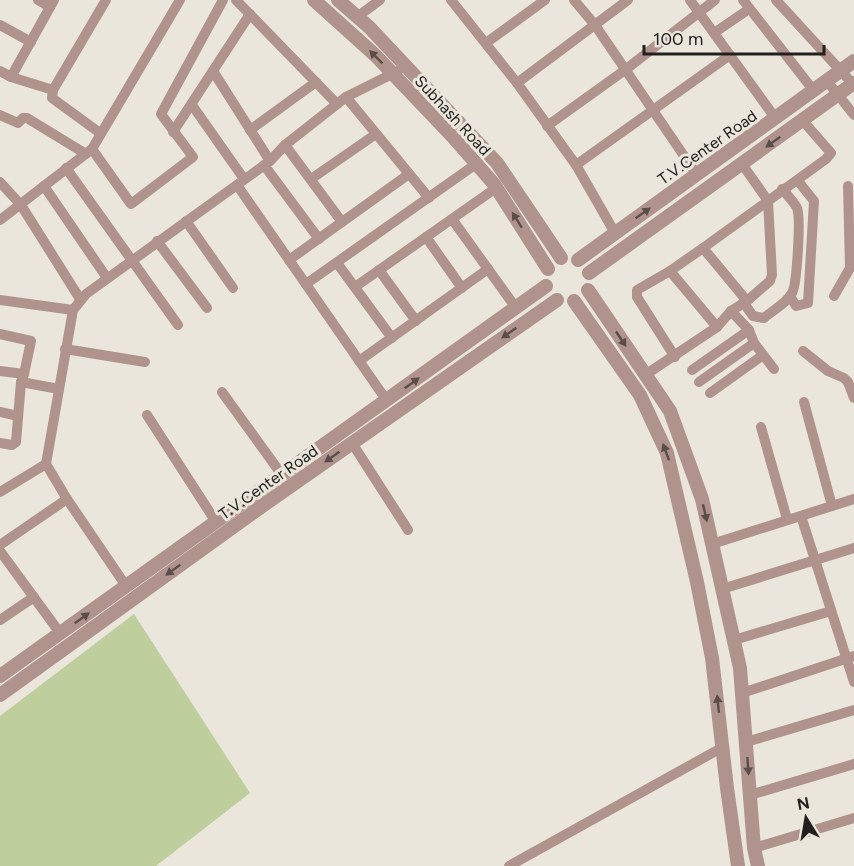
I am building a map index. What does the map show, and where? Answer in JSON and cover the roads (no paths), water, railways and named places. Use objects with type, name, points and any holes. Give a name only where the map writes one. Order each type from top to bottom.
[{"type":"street","points":[[11,77],[52,4],[38,0]]},
{"type":"street","points":[[100,133],[53,100],[53,90],[106,0]]},
{"type":"street","points":[[0,220],[89,151],[180,0]]},
{"type":"street","points":[[0,115],[18,123],[23,118],[27,118],[89,151],[131,204],[193,157],[161,114],[222,0]]},
{"type":"street","points":[[236,0],[336,104]]},
{"type":"street","name":"Subhash Road","points":[[314,0],[375,55],[476,164],[496,188],[548,269]]},
{"type":"street","name":"Subhash Road","points":[[338,0],[406,66],[497,163],[561,258]]},
{"type":"street","points":[[357,17],[380,0]]},
{"type":"street","points":[[452,0],[517,83],[576,165],[615,233]]},
{"type":"street","points":[[486,44],[545,0]]},
{"type":"street","points":[[574,0],[595,25],[697,175]]},
{"type":"street","points":[[517,83],[628,0]]},
{"type":"street","points":[[690,0],[776,119]]},
{"type":"street","points":[[547,126],[625,70],[715,0]]},
{"type":"street","points":[[776,0],[853,84]]},
{"type":"street","points":[[714,33],[746,4],[814,91]]},
{"type":"street","points":[[174,132],[250,14]]},
{"type":"street","points":[[0,24],[31,42]]},
{"type":"street","points":[[576,165],[730,55]]},
{"type":"street","name":"T.V.Center Road","points":[[578,260],[854,61]]},
{"type":"street","points":[[126,586],[46,464],[73,310],[80,299],[267,163],[285,145],[336,104],[406,66]]},
{"type":"street","points":[[0,71],[11,77],[53,90]]},
{"type":"street","points":[[213,71],[250,130],[267,163],[319,239]]},
{"type":"street","points":[[827,81],[854,115]]},
{"type":"street","points":[[250,130],[316,82]]},
{"type":"street","name":"T.V.Center Road","points":[[590,273],[853,84]]},
{"type":"street","points":[[346,97],[429,198]]},
{"type":"street","points":[[192,105],[289,260],[387,400]]},
{"type":"street","points":[[675,357],[636,294],[637,290],[670,271],[826,159],[831,153],[802,121]]},
{"type":"street","points":[[311,179],[376,134]]},
{"type":"street","points":[[285,145],[342,222]]},
{"type":"street","points":[[306,285],[476,164]]},
{"type":"street","points":[[645,375],[717,327],[731,311],[770,281],[772,275],[768,201],[742,164]]},
{"type":"street","points":[[66,168],[178,325]]},
{"type":"street","points":[[289,260],[409,174]]},
{"type":"street","points":[[790,296],[796,306],[808,303],[814,201],[798,181]]},
{"type":"street","points":[[0,182],[21,205],[80,299]]},
{"type":"street","points":[[44,186],[107,278]]},
{"type":"street","points":[[834,296],[852,267],[848,186]]},
{"type":"street","points":[[355,287],[496,188]]},
{"type":"street","points":[[703,248],[745,302],[753,316],[764,318],[781,306],[793,292],[799,220],[797,208],[782,189]]},
{"type":"street","points":[[452,219],[516,308]]},
{"type":"street","points":[[186,221],[233,288]]},
{"type":"street","points":[[426,237],[462,288]]},
{"type":"street","points":[[157,241],[207,308]]},
{"type":"street","points":[[570,257],[578,260],[590,273],[588,290],[574,301],[557,300],[546,286],[545,278],[548,269],[561,258],[570,257]]},
{"type":"street","points":[[337,263],[392,338]]},
{"type":"street","points":[[359,361],[488,269]]},
{"type":"street","points":[[379,270],[416,321]]},
{"type":"street","points":[[670,271],[717,327]]},
{"type":"street","name":"T.V.Center Road","points":[[0,676],[546,286]]},
{"type":"street","points":[[588,290],[670,411],[702,499],[740,668],[754,848],[758,866]]},
{"type":"street","points":[[0,300],[73,310]]},
{"type":"street","name":"T.V.Center Road","points":[[0,695],[352,443],[557,300]]},
{"type":"street","points":[[574,301],[640,395],[667,453],[712,658],[738,866]]},
{"type":"street","points":[[731,311],[748,330],[754,343],[774,369]]},
{"type":"street","points":[[692,370],[748,330]]},
{"type":"street","points":[[0,334],[31,341],[23,378],[16,442],[12,445],[0,443]]},
{"type":"street","points":[[699,382],[754,343]]},
{"type":"street","points":[[65,349],[145,362]]},
{"type":"street","points":[[803,351],[828,371],[848,382],[854,398]]},
{"type":"street","points":[[710,393],[763,355]]},
{"type":"street","points":[[0,371],[59,389]]},
{"type":"street","points":[[222,392],[282,475]]},
{"type":"street","points":[[804,402],[832,506]]},
{"type":"street","points":[[0,412],[18,416]]},
{"type":"street","points":[[147,415],[216,522]]},
{"type":"street","points":[[761,427],[787,519]]},
{"type":"street","points":[[352,443],[408,530]]},
{"type":"street","points":[[0,492],[46,464]]},
{"type":"street","points":[[0,481],[14,483]]},
{"type":"street","points":[[0,545],[67,499]]},
{"type":"street","points":[[712,544],[854,500]]},
{"type":"street","points":[[801,516],[831,611],[850,657],[854,682]]},
{"type":"street","points":[[722,589],[854,548]]},
{"type":"street","points":[[0,551],[60,633]]},
{"type":"street","points":[[2,616],[34,597]]},
{"type":"street","points":[[734,640],[831,611]]},
{"type":"street","points":[[742,693],[850,657]]},
{"type":"street","points":[[746,742],[854,710]]},
{"type":"street","points":[[510,866],[723,747]]},
{"type":"street","points":[[750,795],[854,764]]},
{"type":"street","points":[[754,848],[854,818]]}]
